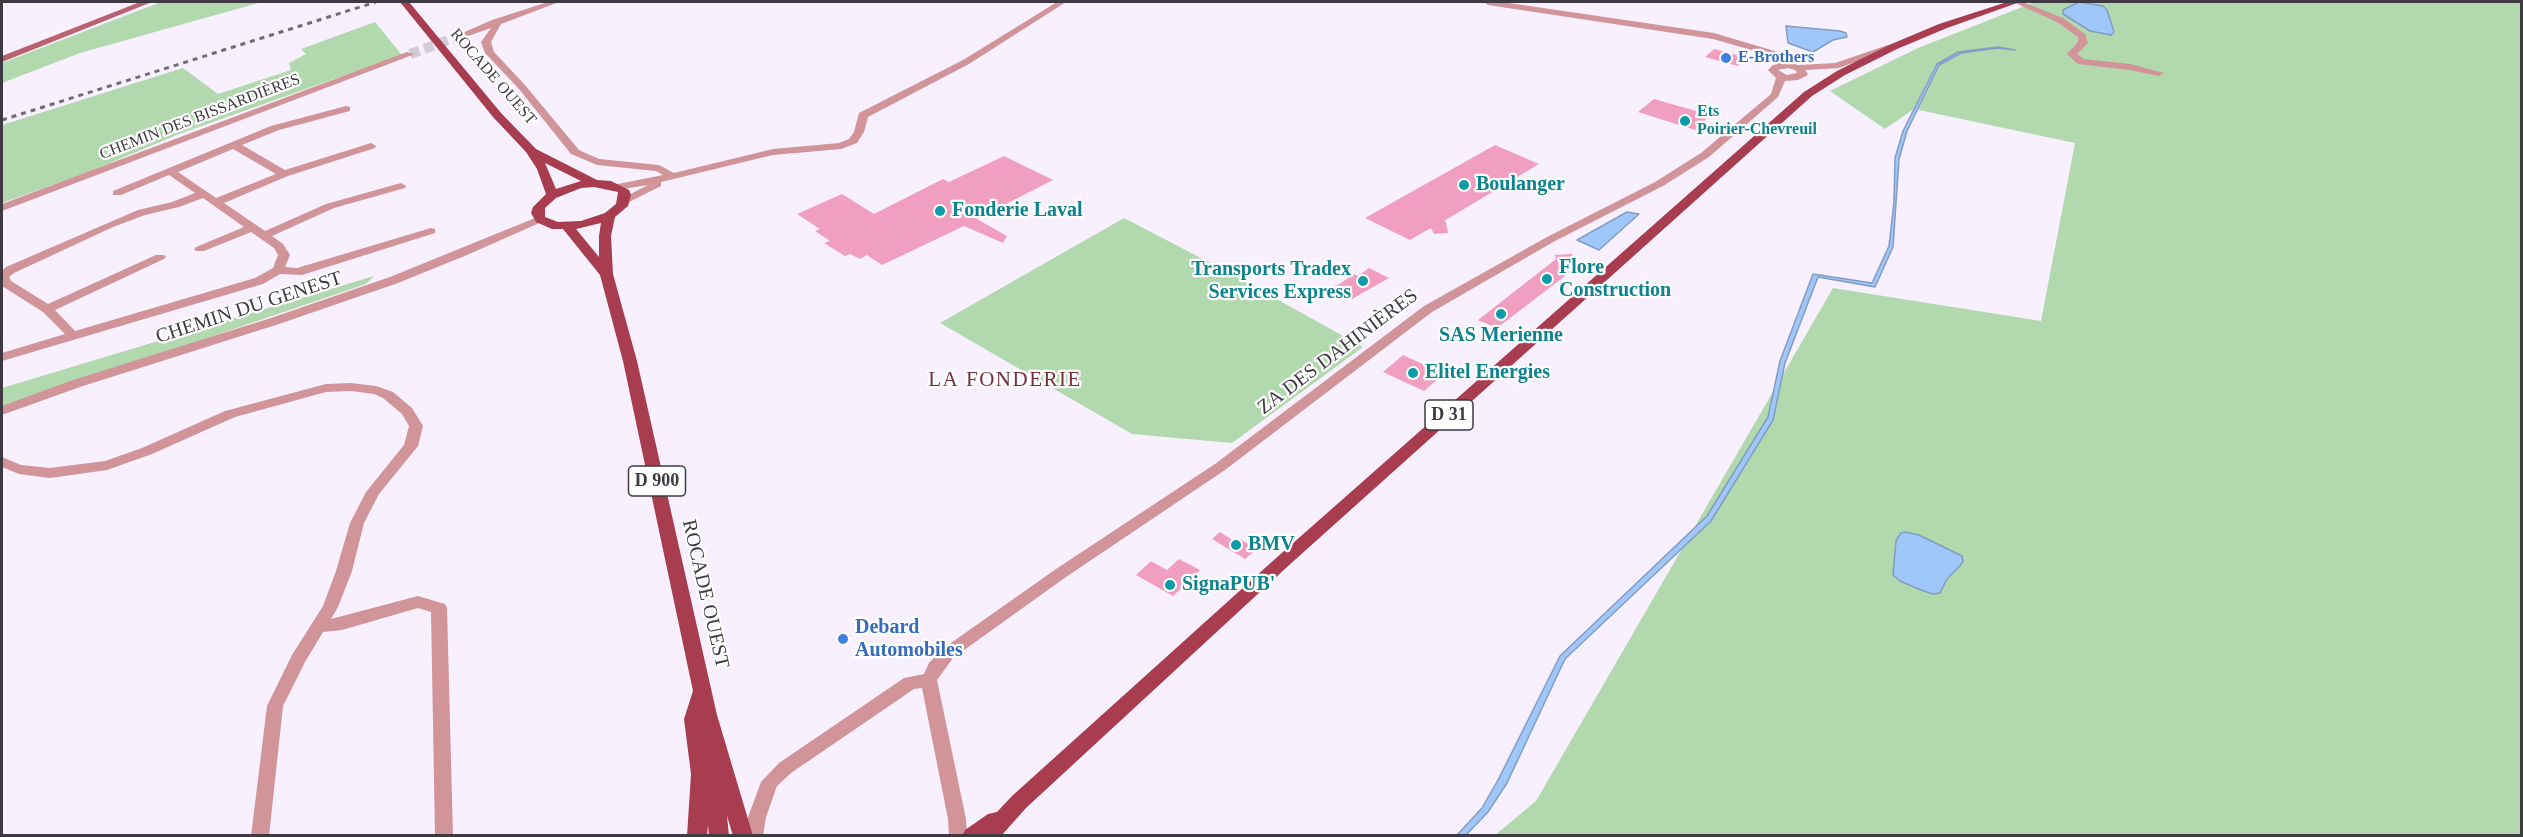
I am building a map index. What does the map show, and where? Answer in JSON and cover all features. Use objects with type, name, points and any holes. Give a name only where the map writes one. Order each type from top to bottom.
[{"type":"main road","points":[[2,59],[147,2]]},
{"type":"main road","name":"ROCADE OUEST","points":[[404,2],[496,115],[531,150],[543,169],[552,195]]},
{"type":"main road","name":"D 31","points":[[988,836],[1019,802],[1281,563],[1808,94],[1841,73],[1893,47],[1943,26],[2016,2]]},
{"type":"main road","name":"ROCADE OUEST","points":[[531,150],[594,183]]},
{"type":"main road","points":[[594,183],[617,187],[626,195],[625,201],[609,216],[582,225],[556,226],[540,219],[537,213],[539,207],[552,195],[579,185],[594,183]]},
{"type":"main road","name":"ROCADE OUEST","points":[[609,216],[605,236],[606,274],[630,361],[708,715],[743,836]]},
{"type":"main road","name":"ROCADE OUEST","points":[[568,227],[606,274]]},
{"type":"main road","points":[[697,836],[701,774],[693,719],[703,690]]},
{"type":"main road","name":"ROCADE OUEST","points":[[708,715],[719,836]]},
{"type":"main road","name":"D 31","points":[[972,836],[1019,802]]},
{"type":"street","points":[[465,34],[555,2]]},
{"type":"street","points":[[617,187],[672,177],[772,152],[841,146],[853,141],[859,132],[863,115],[966,62],[1062,2]]},
{"type":"street","points":[[1488,2],[1714,36],[1779,57],[1783,71],[1795,78],[1802,76],[1803,72],[1798,68],[1836,66],[1893,47]]},
{"type":"street","points":[[2016,2],[2060,20],[2082,36],[2083,43],[2072,54],[2081,62],[2130,67],[2159,74]]},
{"type":"street","points":[[495,22],[497,25],[486,42],[490,54],[522,87],[575,152],[597,162],[659,168],[672,177]]},
{"type":"street","name":"CHEMIN DES BISSARDIÈRES","points":[[2,208],[168,146],[220,123],[410,54]]},
{"type":"street","name":"ZA DES DAHINIÈRES","points":[[929,680],[935,668],[947,654],[1061,573],[1220,466],[1428,309],[1551,239],[1659,184],[1705,155],[1775,95],[1783,71]]},
{"type":"street","points":[[117,193],[275,128],[346,109]]},
{"type":"street","points":[[234,145],[285,174]]},
{"type":"street","points":[[216,202],[285,174],[371,146]]},
{"type":"street","points":[[841,146],[855,154]]},
{"type":"street","points":[[170,171],[279,246],[284,255],[278,270]]},
{"type":"street","points":[[625,201],[672,177]]},
{"type":"street","points":[[264,235],[330,206],[401,186]]},
{"type":"street","points":[[73,336],[47,309],[6,283],[2,277],[10,270],[109,225],[142,212],[175,205],[204,194]]},
{"type":"street","name":"CHEMIN DU GENEST","points":[[2,411],[75,384],[394,280],[540,219]]},
{"type":"street","points":[[200,249],[251,228]]},
{"type":"street","points":[[2,357],[259,281],[278,270],[298,272],[431,231]]},
{"type":"street","points":[[47,309],[160,257]]},
{"type":"street","points":[[2,462],[19,469],[50,473],[106,465],[147,451],[239,411],[315,391],[351,387],[376,390],[388,395],[407,411],[416,426],[411,446],[372,492],[357,523],[344,571],[330,607],[298,659],[275,706],[260,836]]},
{"type":"street","points":[[318,627],[342,624],[418,603],[439,608],[444,836]]},
{"type":"street","points":[[754,836],[757,817],[771,782],[785,768],[910,683],[929,680],[957,819],[958,836]]},
{"type":"green space","points":[[161,2],[262,2],[80,53],[2,83],[2,63]]},
{"type":"green space","points":[[2035,2],[2521,2],[2521,835],[1494,836],[1536,801],[1833,288],[2041,321],[2075,143],[1914,109],[1885,129],[1830,91],[1918,48]]},
{"type":"green space","points":[[375,22],[402,55],[179,134],[91,171],[2,203],[2,125],[183,68],[218,94],[291,70],[289,63],[306,54],[301,49]]},
{"type":"green space","points":[[1124,218],[1226,271],[1363,347],[1232,443],[1132,434],[940,323]]},
{"type":"green space","points":[[374,276],[366,284],[2,408],[2,388]]},
{"type":"water","points":[[2079,2],[2103,6],[2107,10],[2114,32],[2111,35],[2090,31],[2063,14],[2063,10]]},
{"type":"water","points":[[1786,26],[1840,31],[1846,33],[1847,37],[1833,40],[1813,52],[1788,43]]},
{"type":"water","points":[[1998,47],[2015,50],[1998,48],[1961,53],[1939,65],[1907,131],[1899,159],[1893,247],[1875,287],[1818,277],[1785,363],[1773,420],[1711,521],[1565,659],[1507,783],[1488,812],[1466,835],[1457,835],[1482,808],[1560,656],[1707,516],[1768,417],[1780,361],[1813,274],[1872,283],[1889,246],[1894,202],[1895,158],[1903,131],[1937,64],[1958,52]]},
{"type":"water","points":[[1627,212],[1639,214],[1599,250],[1577,240]]},
{"type":"water","points":[[1901,533],[1919,535],[1962,556],[1963,561],[1947,579],[1940,593],[1933,594],[1921,590],[1900,581],[1893,575],[1896,541]]},
{"type":"building","name":"E-Brothers","points":[[1714,49],[1747,58],[1738,66],[1705,57]]},
{"type":"building","name":"Ets Poirier-Chevreuil","points":[[1654,99],[1696,111],[1700,108],[1713,112],[1695,130],[1638,112]]},
{"type":"building","name":"Boulanger","points":[[1495,145],[1539,164],[1444,221],[1448,233],[1434,234],[1431,228],[1410,240],[1365,218]]},
{"type":"building","name":"Fonderie Laval","points":[[1004,156],[1053,180],[977,219],[1007,236],[1003,243],[964,226],[882,265],[867,255],[860,259],[850,254],[845,256],[824,243],[830,241],[815,231],[820,229],[797,214],[842,194],[874,214],[943,179],[949,182]]},
{"type":"building","points":[[1572,254],[1578,266],[1497,328],[1478,320],[1556,259],[1555,255]]},
{"type":"building","name":"Transports Tradex Services Express","points":[[1369,268],[1389,278],[1352,299],[1332,289],[1354,274],[1358,276]]},
{"type":"building","name":"Elitel Energies","points":[[1403,355],[1444,374],[1424,391],[1383,372]]},
{"type":"building","name":"BMV","points":[[1220,532],[1234,541],[1238,538],[1257,549],[1245,559],[1212,539]]},
{"type":"building","name":"SignaPUB'","points":[[1179,559],[1200,570],[1173,596],[1136,575],[1151,561],[1167,570]]},
{"type":"tunnel","points":[[410,54],[465,34]]},
{"type":"railway","points":[[2,120],[376,2]]},
{"type":"place","name":"E-Brothers","points":[[1726,58]]},
{"type":"place","name":"Ets Poirier-Chevreuil","points":[[1685,121]]},
{"type":"place","name":"Boulanger","points":[[1464,185]]},
{"type":"place","name":"Fonderie Laval","points":[[940,211]]},
{"type":"place","name":"Flore Construction","points":[[1547,279]]},
{"type":"place","name":"Transports Tradex Services Express","points":[[1363,281]]},
{"type":"place","name":"SAS Merienne","points":[[1501,314]]},
{"type":"place","name":"Elitel Energies","points":[[1413,373]]},
{"type":"place","name":"BMV","points":[[1236,545]]},
{"type":"place","name":"SignaPUB'","points":[[1170,585]]},
{"type":"place","name":"Debard Automobiles","points":[[843,639]]},
{"type":"district","name":"LA FONDERIE","points":[[1005,380]]}]
